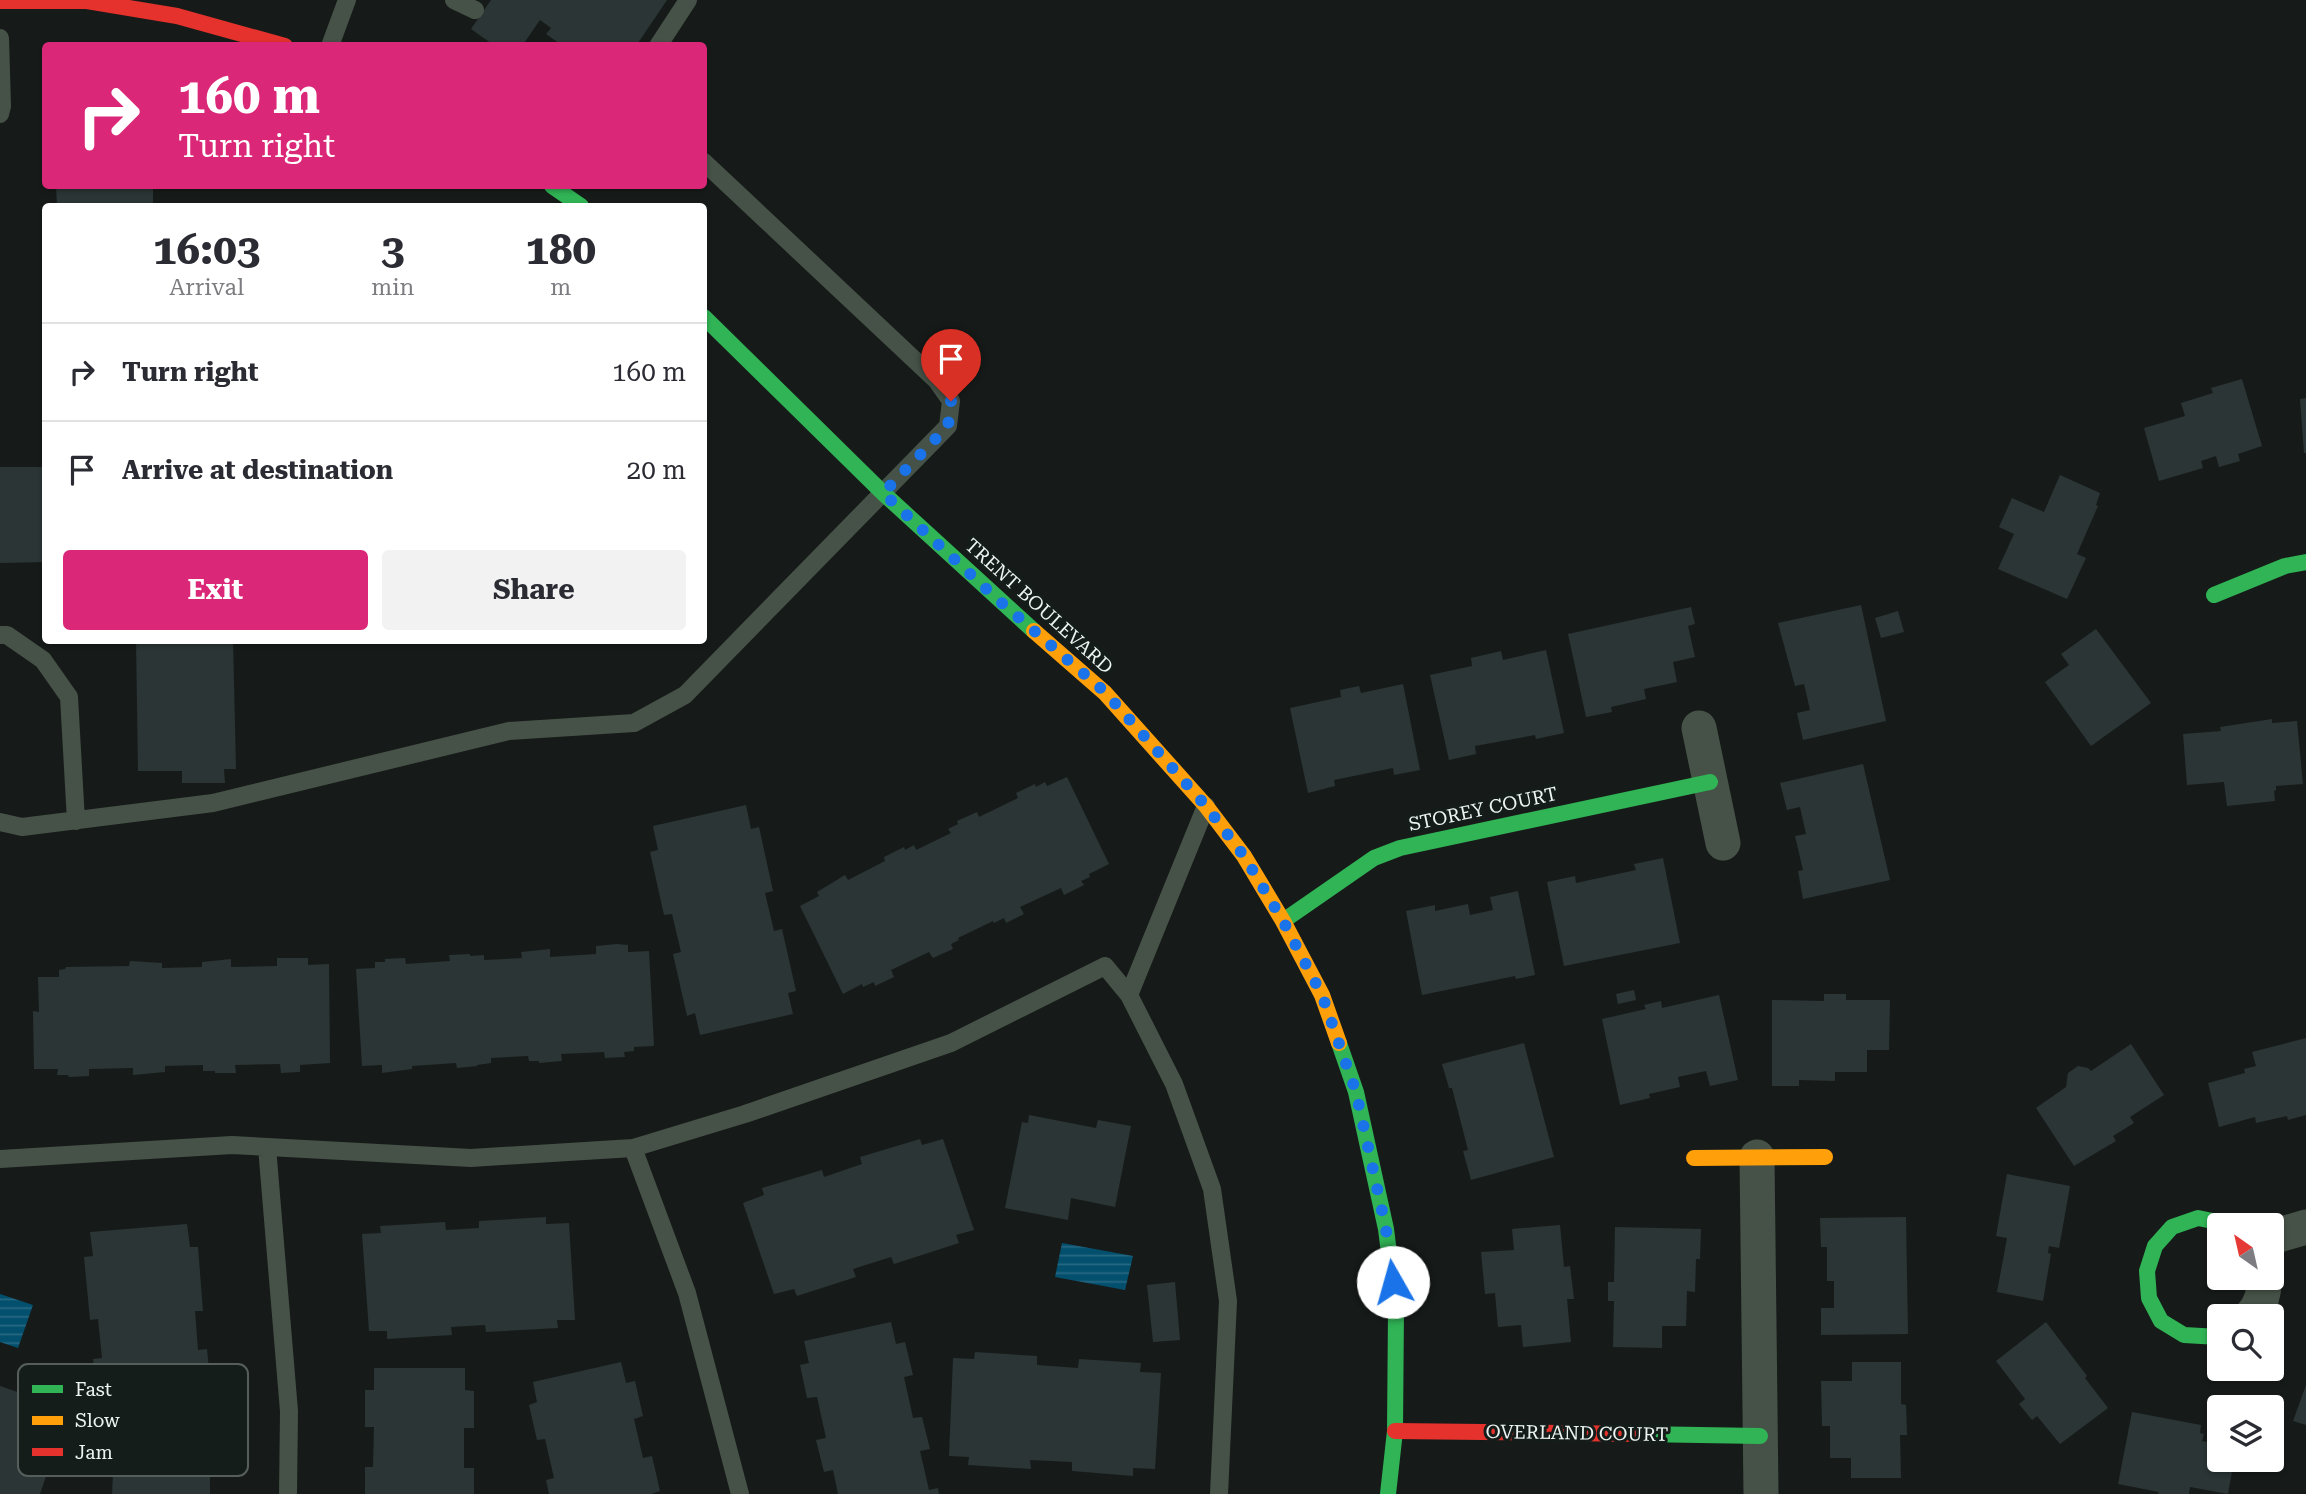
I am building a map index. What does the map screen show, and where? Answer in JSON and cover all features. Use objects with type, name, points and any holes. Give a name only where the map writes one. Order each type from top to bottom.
[{"type":"street","points":[[0,1],[87,1],[180,8],[274,42]]},
{"type":"street","points":[[556,189],[577,203]]},
{"type":"street","name":"TRENT BOULEVARD","points":[[707,320],[883,493],[995,597],[1105,692],[1206,806],[1244,856],[1283,921],[1322,995],[1356,1092],[1384,1217],[1396,1309],[1395,1431],[1388,1494]]},
{"type":"street","points":[[2214,595],[2286,566],[2306,562]]},
{"type":"street","points":[[1699,728],[1723,843]]},
{"type":"street","name":"STOREY COURT","points":[[1283,921],[1374,858],[1401,848],[1710,782]]},
{"type":"street","points":[[1694,1157],[1825,1157]]},
{"type":"street","points":[[1758,1157],[1761,1494]]},
{"type":"street","points":[[2207,1219],[2193,1219],[2171,1228],[2154,1245],[2146,1267],[2145,1290],[2154,1312],[2171,1329],[2193,1338],[2207,1337]]},
{"type":"street","points":[[2284,1233],[2306,1227]]},
{"type":"street","name":"OVERLAND COURT","points":[[1395,1431],[1760,1436]]},
{"type":"lane","points":[[332,42],[348,0]]},
{"type":"lane","points":[[454,0],[475,10]]},
{"type":"lane","points":[[661,42],[688,0]]},
{"type":"lane","points":[[0,38],[0,114]]},
{"type":"lane","points":[[0,822],[22,827],[213,803],[509,732],[634,723],[685,695],[948,426],[951,401],[937,381],[707,165]]},
{"type":"lane","points":[[0,635],[7,635],[43,660],[69,697],[76,821]]},
{"type":"lane","points":[[1129,995],[1206,806]]},
{"type":"lane","points":[[0,1159],[232,1145],[471,1158],[633,1148],[745,1114],[951,1043],[1105,966],[1129,995],[1174,1084],[1212,1189],[1228,1301],[1219,1494]]},
{"type":"lane","points":[[267,1147],[289,1411],[288,1494]]},
{"type":"lane","points":[[633,1148],[687,1293],[740,1494]]},
{"type":"water","points":[[1062,1243],[1133,1256],[1125,1290],[1055,1277]]},
{"type":"water","points":[[0,1294],[33,1305],[18,1348],[0,1342]]},
{"type":"building","points":[[491,0],[667,0],[639,42],[557,42],[546,34],[551,28],[540,20],[525,42],[489,42],[471,29]]},
{"type":"building","points":[[56,189],[153,189],[153,203],[57,203]]},
{"type":"building","points":[[2242,379],[2262,446],[2238,454],[2240,461],[2219,467],[2216,456],[2201,461],[2203,468],[2159,481],[2144,428],[2185,416],[2181,403],[2213,393],[2211,388]]},
{"type":"building","points":[[2306,398],[2306,453],[2304,453],[2300,399]]},
{"type":"building","points":[[0,467],[42,467],[42,562],[0,563]]},
{"type":"building","points":[[2060,475],[2100,493],[2096,505],[2098,506],[2077,554],[2086,558],[2067,599],[1998,569],[2014,534],[1999,527],[2012,498],[2044,512]]},
{"type":"building","points":[[1861,605],[1886,721],[1803,740],[1797,713],[1810,710],[1804,684],[1795,686],[1778,623]]},
{"type":"building","points":[[1691,607],[1695,624],[1688,626],[1695,657],[1673,662],[1677,682],[1644,689],[1646,699],[1611,707],[1612,712],[1586,717],[1568,634]]},
{"type":"building","points":[[1898,611],[1904,632],[1881,638],[1875,618]]},
{"type":"building","points":[[2096,629],[2151,703],[2091,746],[2045,682],[2069,665],[2061,654]]},
{"type":"building","points":[[136,644],[233,644],[236,769],[224,769],[225,783],[182,783],[182,771],[138,771]]},
{"type":"building","points":[[1546,650],[1564,733],[1536,739],[1535,735],[1475,746],[1476,754],[1449,760],[1430,675],[1472,666],[1471,658],[1501,651],[1503,660]]},
{"type":"building","points":[[1403,684],[1420,770],[1394,775],[1393,768],[1334,780],[1335,786],[1308,793],[1290,708],[1341,697],[1340,690],[1359,686],[1361,693]]},
{"type":"building","points":[[2272,719],[2272,723],[2297,721],[2303,784],[2276,786],[2275,801],[2227,806],[2224,782],[2187,785],[2183,734],[2221,731],[2220,727]]},
{"type":"building","points":[[1863,764],[1890,880],[1803,899],[1798,871],[1803,870],[1795,836],[1806,834],[1800,807],[1787,810],[1780,783]]},
{"type":"building","points":[[1067,777],[1109,864],[1089,874],[1090,877],[1081,881],[1084,885],[1064,895],[1061,888],[1020,907],[1024,914],[1006,923],[1004,918],[994,923],[993,921],[958,938],[959,940],[951,944],[953,949],[933,958],[929,952],[891,970],[894,977],[875,986],[874,982],[863,987],[862,984],[843,994],[800,906],[819,896],[817,892],[845,875],[848,880],[885,861],[884,857],[904,847],[905,850],[914,845],[916,850],[951,833],[948,829],[958,824],[957,821],[977,812],[979,817],[1018,798],[1016,793],[1035,784],[1036,787],[1045,782],[1047,786]]},
{"type":"building","points":[[746,805],[751,829],[759,827],[773,891],[765,893],[774,931],[782,929],[796,991],[788,993],[793,1014],[700,1035],[695,1013],[687,1016],[673,954],[681,952],[672,914],[664,915],[650,852],[658,850],[653,826]]},
{"type":"building","points":[[1663,858],[1680,943],[1564,966],[1547,882],[1575,876],[1576,883],[1636,870],[1634,864]]},
{"type":"building","points":[[1518,891],[1535,975],[1516,979],[1515,976],[1422,995],[1406,911],[1435,905],[1435,911],[1468,904],[1470,915],[1493,910],[1490,897]]},
{"type":"building","points":[[628,945],[628,952],[649,951],[654,1046],[634,1047],[634,1051],[624,1052],[625,1057],[605,1058],[604,1052],[561,1054],[562,1061],[539,1063],[529,1061],[528,1056],[491,1058],[491,1063],[477,1066],[457,1068],[456,1063],[412,1066],[412,1069],[382,1073],[382,1065],[362,1066],[356,969],[375,968],[375,962],[385,962],[385,959],[405,958],[406,964],[450,961],[449,955],[484,955],[484,960],[522,958],[521,952],[550,949],[550,957],[596,954],[596,946]]},
{"type":"building","points":[[277,958],[308,958],[308,965],[329,964],[330,1063],[300,1065],[300,1072],[281,1073],[280,1064],[235,1065],[236,1073],[203,1071],[203,1065],[165,1066],[165,1072],[133,1075],[133,1068],[89,1069],[89,1076],[69,1077],[57,1075],[58,1069],[34,1069],[33,1011],[39,1012],[38,977],[59,977],[59,970],[66,967],[129,966],[130,961],[162,963],[162,968],[202,967],[202,962],[231,959],[231,967],[277,966]]},
{"type":"building","points":[[1634,990],[1636,1000],[1618,1004],[1616,994]]},
{"type":"building","points":[[1824,994],[1846,994],[1846,1000],[1890,1000],[1889,1050],[1867,1050],[1867,1072],[1835,1072],[1835,1081],[1799,1080],[1799,1086],[1772,1086],[1772,1000],[1824,1001]]},
{"type":"building","points":[[1719,995],[1738,1080],[1710,1086],[1706,1071],[1678,1077],[1680,1087],[1649,1094],[1650,1098],[1620,1105],[1602,1019],[1646,1009],[1644,1005],[1661,1001],[1662,1008]]},
{"type":"building","points":[[2306,1038],[2306,1115],[2256,1123],[2255,1117],[2219,1127],[2208,1083],[2245,1073],[2244,1069],[2256,1066],[2252,1052]]},
{"type":"building","points":[[1524,1043],[1554,1157],[1471,1180],[1463,1151],[1468,1150],[1452,1088],[1449,1088],[1442,1064]]},
{"type":"building","points":[[2131,1044],[2164,1095],[2130,1117],[2134,1123],[2113,1136],[2116,1141],[2074,1166],[2036,1108],[2066,1087],[2068,1073],[2078,1066],[2091,1071]]},
{"type":"building","points":[[1029,1115],[1096,1128],[1098,1120],[1131,1126],[1115,1207],[1071,1198],[1068,1220],[1005,1208],[1022,1122],[1028,1123]]},
{"type":"building","points":[[920,1139],[922,1145],[943,1139],[974,1230],[956,1235],[959,1243],[894,1264],[891,1257],[853,1269],[856,1277],[797,1296],[794,1289],[774,1294],[743,1203],[764,1195],[762,1188],[822,1170],[824,1177],[862,1164],[860,1157]]},
{"type":"building","points":[[2007,1174],[2070,1186],[2059,1248],[2049,1246],[2048,1253],[2051,1254],[2043,1301],[1997,1292],[2007,1238],[1996,1236]]},
{"type":"building","points":[[546,1217],[546,1224],[569,1223],[575,1320],[557,1320],[558,1328],[486,1332],[485,1325],[451,1327],[452,1335],[387,1339],[387,1331],[369,1331],[362,1234],[381,1233],[380,1226],[445,1222],[446,1230],[479,1228],[479,1221]]},
{"type":"building","points":[[1906,1217],[1908,1334],[1821,1335],[1821,1308],[1834,1308],[1834,1281],[1827,1281],[1827,1247],[1821,1247],[1820,1218]]},
{"type":"building","points":[[187,1224],[190,1247],[198,1247],[203,1311],[195,1311],[198,1350],[207,1349],[208,1364],[93,1364],[93,1359],[102,1358],[98,1319],[90,1320],[84,1257],[93,1256],[90,1232]]},
{"type":"building","points":[[1560,1225],[1564,1267],[1570,1266],[1574,1299],[1567,1299],[1571,1342],[1523,1347],[1521,1325],[1498,1327],[1495,1293],[1485,1294],[1481,1252],[1514,1250],[1512,1229]]},
{"type":"building","points":[[1615,1227],[1701,1229],[1700,1259],[1696,1259],[1695,1292],[1687,1291],[1686,1326],[1662,1326],[1662,1348],[1613,1347],[1614,1301],[1608,1301],[1608,1282],[1614,1282]]},
{"type":"building","points":[[1175,1282],[1180,1340],[1153,1342],[1147,1285]]},
{"type":"building","points":[[891,1322],[896,1344],[905,1342],[913,1375],[904,1377],[913,1418],[922,1417],[930,1449],[920,1451],[929,1490],[938,1488],[939,1494],[838,1494],[833,1470],[824,1472],[816,1440],[826,1438],[817,1397],[807,1398],[800,1365],[809,1363],[804,1341]]},
{"type":"building","points":[[2046,1322],[2108,1408],[2060,1444],[2037,1416],[2032,1420],[2019,1404],[2025,1399],[1996,1361]]},
{"type":"building","points":[[975,1352],[1037,1356],[1037,1365],[1078,1368],[1079,1359],[1141,1363],[1140,1372],[1161,1373],[1155,1469],[1133,1468],[1133,1476],[1072,1471],[1072,1462],[1030,1460],[1031,1469],[968,1465],[969,1457],[949,1456],[953,1358],[974,1359]]},
{"type":"building","points":[[621,1362],[626,1383],[635,1381],[643,1416],[634,1419],[643,1458],[652,1456],[660,1491],[651,1494],[549,1494],[546,1480],[554,1478],[545,1439],[537,1440],[529,1405],[537,1402],[533,1382]]},
{"type":"building","points":[[1852,1362],[1901,1362],[1901,1404],[1906,1405],[1907,1435],[1900,1435],[1901,1478],[1851,1478],[1851,1458],[1830,1458],[1830,1426],[1822,1426],[1821,1381],[1852,1381]]},
{"type":"building","points":[[374,1368],[465,1368],[465,1390],[474,1391],[474,1428],[464,1428],[464,1468],[474,1468],[474,1494],[365,1494],[365,1467],[373,1467],[374,1427],[365,1427],[365,1390],[374,1390]]},
{"type":"building","points":[[2306,1385],[2306,1425],[2293,1421]]},
{"type":"building","points":[[0,1386],[18,1392],[18,1476],[46,1476],[40,1494],[0,1494]]},
{"type":"building","points":[[2132,1412],[2201,1425],[2200,1433],[2204,1434],[2202,1441],[2207,1442],[2207,1472],[2232,1472],[2228,1494],[2190,1487],[2189,1494],[2158,1494],[2159,1492],[2118,1484]]},
{"type":"building","points":[[113,1476],[210,1477],[210,1494],[112,1494]]},
{"type":"traffic: fast","points":[[556,189],[577,203]]},
{"type":"traffic: fast","points":[[707,320],[883,493],[1034,631]]},
{"type":"traffic: fast","points":[[2214,595],[2285,566],[2306,562]]},
{"type":"traffic: fast","points":[[1283,921],[1374,858],[1400,848],[1710,782]]},
{"type":"traffic: fast","points":[[1339,1043],[1356,1092],[1386,1229],[1396,1309],[1395,1431],[1388,1494]]},
{"type":"traffic: fast","points":[[2207,1220],[2198,1218],[2172,1227],[2155,1246],[2147,1271],[2149,1298],[2161,1321],[2184,1335],[2207,1336]]},
{"type":"traffic: fast","points":[[1639,1434],[1760,1436]]},
{"type":"traffic: slow","points":[[1034,631],[1105,693],[1206,806],[1244,856],[1283,921],[1322,995],[1339,1043]]},
{"type":"traffic: slow","points":[[1694,1158],[1825,1157]]},
{"type":"traffic: jam","points":[[0,1],[87,1],[177,16],[271,42]]},
{"type":"traffic: jam","points":[[1395,1431],[1639,1434]]},
{"type":"route","points":[[951,401],[948,426],[883,493],[995,597],[1105,692],[1206,806],[1244,856],[1283,921],[1322,995],[1356,1092],[1386,1229],[1393,1282]]}]
